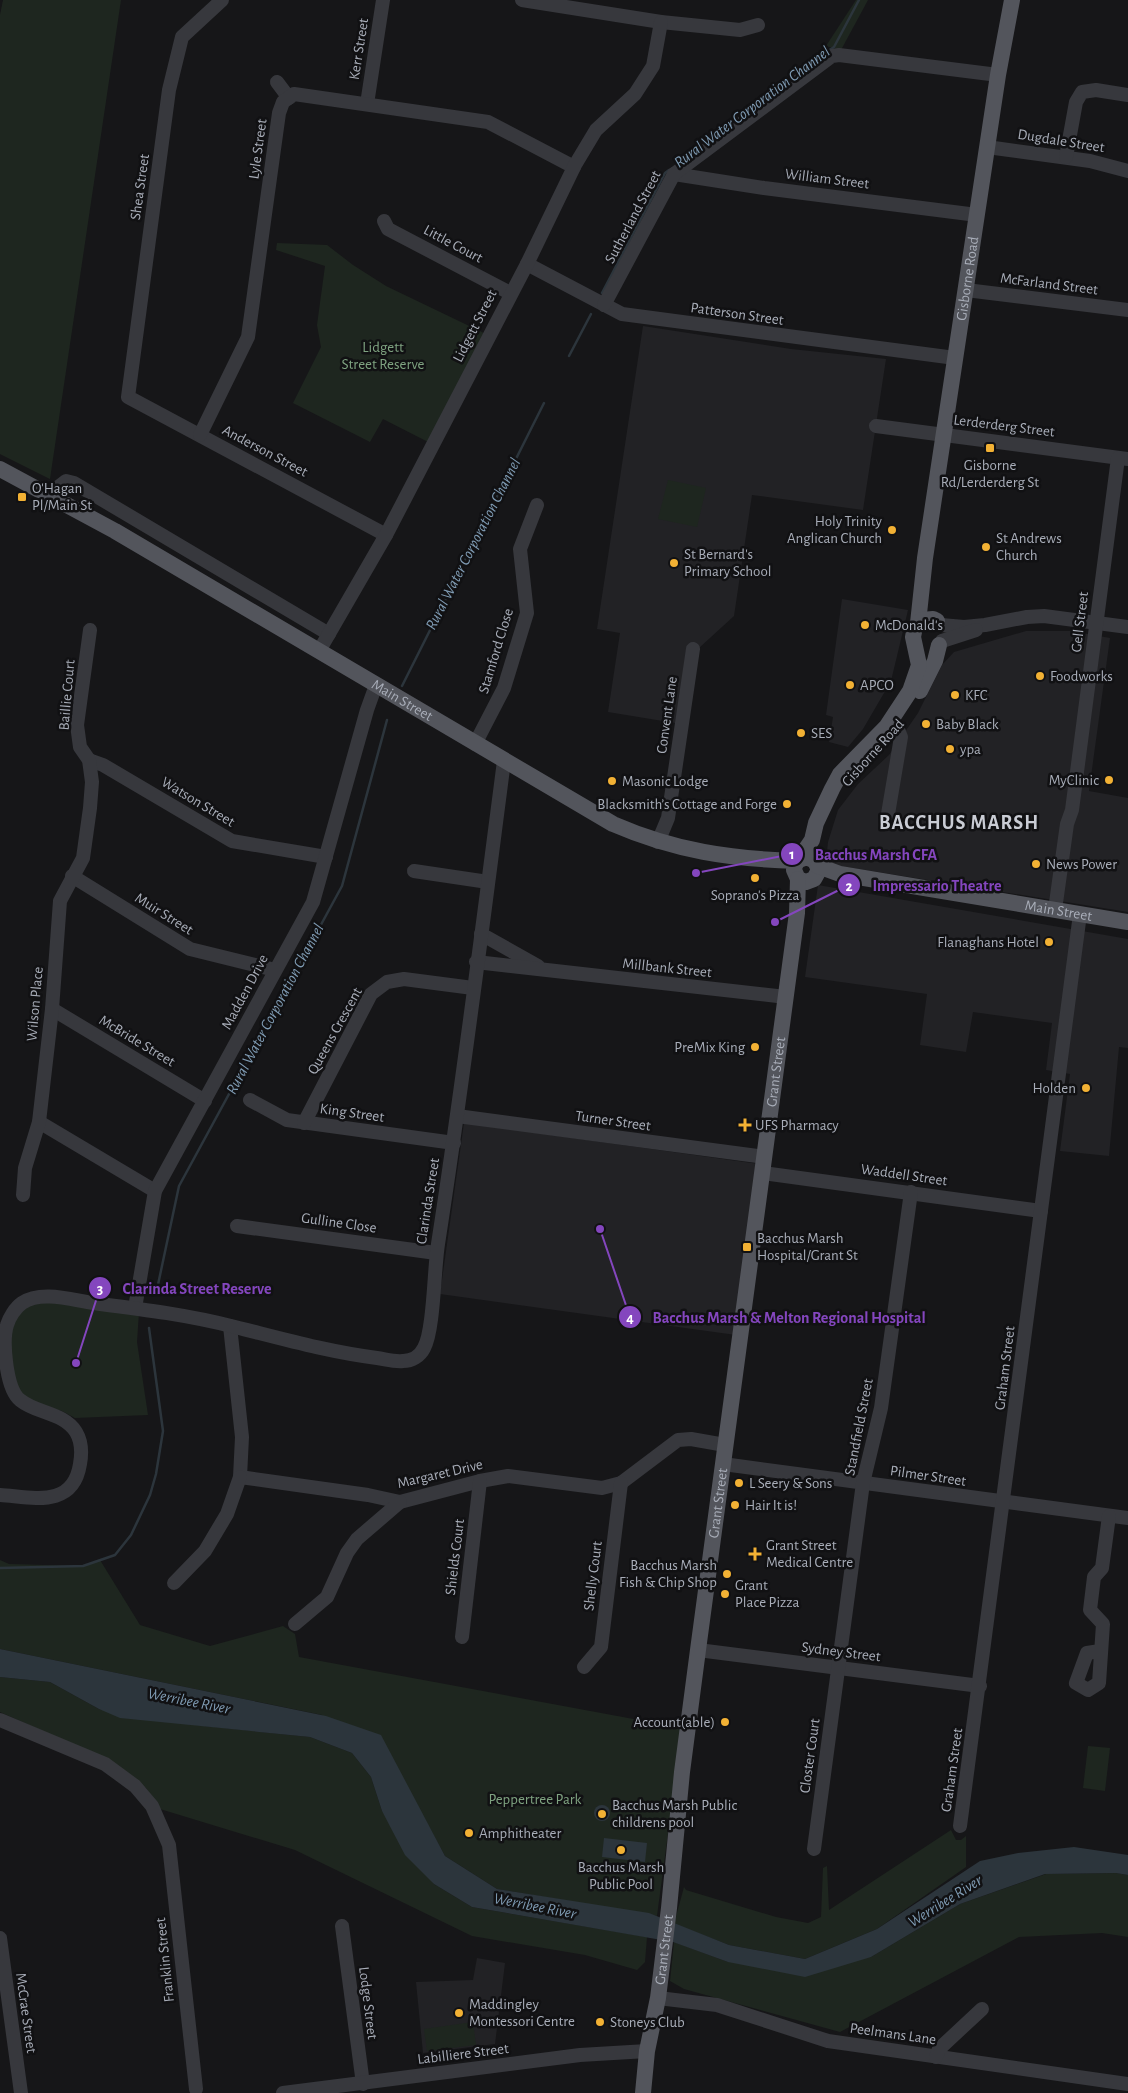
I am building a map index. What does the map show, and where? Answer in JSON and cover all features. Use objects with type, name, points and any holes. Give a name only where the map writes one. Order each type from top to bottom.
[{"type":"main road","name":"Gisborne Road","points":[[918,623],[925,558],[955,358],[998,75],[1012,0]]},
{"type":"main road","name":"Main Street","points":[[0,470],[55,497],[589,811],[658,842],[696,852],[765,861],[807,870],[1128,922]]},
{"type":"main road","name":"Gisborne Road","points":[[807,870],[823,824],[836,796],[848,780],[892,736],[909,712],[936,661],[940,633],[928,601],[925,558]]},
{"type":"main road","points":[[927,618],[940,633],[929,650],[915,642],[913,632],[918,623],[927,618]]},
{"type":"main road","name":"Gisborne Road","points":[[807,870],[812,840],[822,810],[840,774],[887,726],[910,691],[919,665],[915,642]]},
{"type":"main road","name":"Grant Street","points":[[643,2093],[647,2051],[658,1998],[682,1772],[725,1445],[797,913],[807,870]]},
{"type":"street","name":"Shea Street","points":[[128,397],[169,90],[182,37],[222,0]]},
{"type":"street","name":"Kerr Street","points":[[367,104],[383,0]]},
{"type":"street","points":[[522,0],[660,22],[740,30],[758,25]]},
{"type":"street","name":"Lidgett Street","points":[[319,651],[386,535],[510,293],[527,264],[574,167],[596,130],[635,94],[653,66],[660,22]]},
{"type":"street","name":"Sutherland Street","points":[[604,305],[674,174],[832,56],[839,55],[998,75]]},
{"type":"street","points":[[277,82],[289,98],[294,94],[488,122],[574,167]]},
{"type":"street","points":[[1066,157],[1076,102],[1082,92],[1096,90],[1128,95]]},
{"type":"street","name":"Lyle Street","points":[[200,436],[248,337],[280,113],[283,102],[289,98]]},
{"type":"street","name":"Dugdale Street","points":[[987,147],[1090,161],[1128,171]]},
{"type":"street","name":"William Street","points":[[674,174],[764,188],[977,215]]},
{"type":"street","name":"Little Court","points":[[384,221],[388,228],[510,293]]},
{"type":"street","name":"Patterson Street","points":[[527,264],[622,314],[955,358]]},
{"type":"street","name":"McFarland Street","points":[[966,290],[1128,310]]},
{"type":"street","name":"Anderson Street","points":[[128,397],[386,535]]},
{"type":"street","name":"Lerderderg Street","points":[[876,426],[1123,458]]},
{"type":"street","name":"Gell Street","points":[[1055,910],[1096,622],[1123,458]]},
{"type":"street","points":[[55,497],[57,488],[66,481],[74,482],[329,634]]},
{"type":"street","name":"Stamford Close","points":[[475,744],[504,688],[527,613],[520,549],[537,505]]},
{"type":"street","points":[[940,633],[964,627],[1044,616],[1128,627]]},
{"type":"street","name":"Baillie Court","points":[[89,760],[80,747],[78,726],[90,630]]},
{"type":"street","name":"Convent Lane","points":[[658,842],[668,818],[693,649]]},
{"type":"street","name":"Madden Drive","points":[[135,1308],[155,1191],[313,902],[367,710],[376,685]]},
{"type":"street","points":[[888,814],[901,737],[897,727]]},
{"type":"street","name":"Watson Street","points":[[89,760],[103,765],[232,841],[326,857]]},
{"type":"street","name":"Wilson Place","points":[[23,1195],[25,1168],[39,1122],[52,1009],[60,901],[83,858],[92,782],[89,760]]},
{"type":"street","name":"Clarinda Street","points":[[0,1495],[42,1500],[55,1496],[68,1490],[76,1479],[81,1458],[80,1442],[75,1430],[60,1417],[33,1409],[17,1398],[12,1390],[5,1351],[8,1321],[22,1303],[42,1296],[135,1308],[230,1326],[343,1354],[408,1361],[416,1358],[424,1349],[428,1336],[436,1253],[454,1143],[476,962],[504,761]]},
{"type":"street","points":[[414,871],[488,882]]},
{"type":"street","name":"Muir Street","points":[[72,876],[190,949],[275,970]]},
{"type":"street","name":"Graham Street","points":[[960,1826],[980,1686],[1080,914]]},
{"type":"street","name":"Millbank Street","points":[[480,934],[545,970]]},
{"type":"street","name":"Millbank Street","points":[[476,962],[786,997]]},
{"type":"street","name":"Queens Crescent","points":[[304,1123],[371,994],[387,982],[404,979],[473,988]]},
{"type":"street","name":"McBride Street","points":[[52,1009],[205,1101]]},
{"type":"street","name":"King Street","points":[[250,1100],[287,1120],[454,1143]]},
{"type":"street","name":"Turner Street","points":[[457,1116],[764,1165]]},
{"type":"street","points":[[39,1122],[155,1191]]},
{"type":"street","name":"Waddell Street","points":[[764,1165],[911,1192],[1041,1211]]},
{"type":"street","name":"Standfield Street","points":[[839,1668],[864,1483],[881,1408],[911,1192]]},
{"type":"street","name":"Gulline Close","points":[[237,1226],[436,1253]]},
{"type":"street","points":[[174,1583],[205,1551],[227,1514],[240,1477],[242,1437],[230,1326]]},
{"type":"street","name":"Margaret Drive","points":[[240,1477],[368,1495],[400,1502],[480,1481],[508,1476],[602,1488],[621,1483],[678,1440],[691,1439],[725,1445]]},
{"type":"street","name":"Pilmer Street","points":[[723,1464],[1128,1518]]},
{"type":"street","name":"Shields Court","points":[[462,1637],[480,1481]]},
{"type":"street","name":"Shelly Court","points":[[584,1667],[601,1647],[621,1483]]},
{"type":"street","points":[[295,1624],[327,1597],[346,1553],[357,1539],[400,1502]]},
{"type":"street","points":[[1100,1652],[1103,1624],[1090,1610],[1094,1577],[1102,1568],[1109,1516]]},
{"type":"street","name":"Sydney Street","points":[[698,1650],[980,1686]]},
{"type":"street","name":"Closter Court","points":[[814,1849],[839,1668]]},
{"type":"street","name":"Franklin Street","points":[[0,1720],[105,1764],[135,1786],[152,1806],[163,1827],[169,1845],[196,2092]]},
{"type":"street","name":"Lodge Street","points":[[342,1926],[363,2084]]},
{"type":"street","name":"McCrae Street","points":[[0,1938],[21,2093]]},
{"type":"street","name":"Peelmans Lane","points":[[658,1998],[716,2005],[828,2042],[1128,2084]]},
{"type":"street","points":[[936,2057],[939,2049],[982,2009]]},
{"type":"street","name":"Labilliere Street","points":[[283,2093],[580,2056],[647,2051]]},
{"type":"shaded area","name":"St Bernard's Primary School","points":[[643,326],[791,349],[886,359],[863,510],[752,495],[734,616],[699,648],[675,723],[608,712],[620,633],[597,629]]},
{"type":"shaded area","points":[[842,599],[908,610],[891,681],[863,729],[848,747],[829,742],[833,717],[826,715]]},
{"type":"shaded area","points":[[1026,631],[1071,631],[1110,638],[1089,791],[1128,798],[1128,912],[828,864],[826,861],[828,842],[838,810],[858,784],[889,755],[918,713],[942,665],[954,652]]},
{"type":"shaded area","points":[[818,885],[1128,939],[1128,1048],[1119,1047],[1109,1156],[1060,1151],[1070,1074],[1046,1070],[1052,1023],[973,1012],[966,1052],[920,1045],[927,994],[805,977]]},
{"type":"shaded area","points":[[464,1123],[759,1164],[736,1335],[440,1294]]},
{"type":"shaded area","name":"Maddingley Montessori Centre","points":[[477,1958],[505,1963],[495,2044],[423,2053],[416,1982],[473,1980]]},
{"type":"green space","points":[[3,0],[121,0],[50,479],[0,454],[0,15]]},
{"type":"green space","points":[[856,0],[868,0],[841,50],[826,46]]},
{"type":"green space","name":"Lidgett Street Reserve","points":[[277,243],[327,245],[353,265],[386,286],[488,335],[432,444],[383,419],[370,442],[293,403],[321,347],[317,325],[325,266],[276,250]]},
{"type":"green space","points":[[668,480],[706,488],[697,527],[658,519]]},
{"type":"green space","points":[[43,1299],[139,1312],[137,1342],[148,1415],[75,1418],[62,1411],[34,1404],[16,1388],[9,1333],[18,1314],[25,1307]]},
{"type":"green space","name":"Peppertree Park","points":[[0,1560],[9,1564],[83,1566],[100,1560],[140,1625],[210,1646],[283,1626],[295,1634],[299,1657],[682,1728],[657,1916],[497,1889],[445,1856],[415,1801],[322,1715],[0,1649]]},
{"type":"green space","points":[[0,1677],[50,1682],[99,1709],[195,1725],[310,1737],[352,1753],[371,1777],[382,1811],[434,1884],[472,1907],[647,1937],[645,1962],[637,1970],[585,1955],[472,1936],[295,1850],[160,1809],[146,1788],[103,1758],[0,1712]]},
{"type":"green space","points":[[1088,1746],[1110,1748],[1105,1791],[1083,1788]]},
{"type":"green space","points":[[951,1830],[956,1840],[961,1840],[966,1836],[966,1867],[877,1929],[805,1959],[729,1945],[674,1924],[684,1887],[686,1890],[776,1917],[808,1923],[821,1917],[823,1868],[827,1866],[829,1910]]},
{"type":"green space","points":[[1116,1873],[1128,1875],[1128,1937],[1102,1933],[1019,1937],[840,2032],[684,1989],[670,1981],[674,1942],[728,1962],[871,1957],[960,1904],[1046,1874]]},
{"type":"green space","points":[[473,2022],[476,2045],[427,2051],[424,2029]]},
{"type":"water","name":"Werribee River","points":[[0,1649],[326,1716],[381,1735],[445,1856],[497,1889],[649,1913],[729,1945],[805,1959],[877,1929],[980,1861],[1018,1853],[1074,1847],[1128,1855],[1128,1875],[1116,1873],[1045,1874],[960,1904],[871,1957],[805,1977],[728,1962],[673,1942],[472,1907],[434,1884],[405,1855],[382,1811],[371,1777],[352,1753],[310,1737],[120,1718],[99,1709],[50,1682],[0,1677]]},
{"type":"water","name":"Bacchus Marsh Public childrens pool","points":[[602,1805],[608,1807],[610,1813],[608,1819],[602,1821],[596,1819],[594,1813],[596,1807]]},
{"type":"water","points":[[604,1838],[647,1843],[645,1862],[602,1857]]},
{"type":"waterway","name":"Rural Water Corporation Channel","points":[[828,51],[834,47],[859,0]]},
{"type":"waterway","name":"Rural Water Corporation Channel","points":[[602,293],[665,173],[669,170]]},
{"type":"waterway","name":"Rural Water Corporation Channel","points":[[569,356],[591,314]]},
{"type":"waterway","name":"Rural Water Corporation Channel","points":[[402,686],[544,403]]},
{"type":"waterway","name":"Rural Water Corporation Channel","points":[[156,1294],[179,1186],[342,886],[387,720]]},
{"type":"waterway","name":"Rural Water Corporation Channel","points":[[0,1568],[83,1566],[115,1555],[131,1535],[150,1495],[156,1474],[163,1431],[149,1328]]},
{"type":"place","name":"Gisborne Rd/Lerderderg St","points":[[990,448]]},
{"type":"place","name":"O'Hagan Pl/Main St","points":[[22,497]]},
{"type":"place","name":"Holy Trinity Anglican Church","points":[[892,530]]},
{"type":"place","name":"St Andrews Church","points":[[986,547]]},
{"type":"place","name":"St Bernard's Primary School","points":[[674,563]]},
{"type":"place","name":"McDonald's","points":[[865,625]]},
{"type":"place","name":"Foodworks","points":[[1040,676]]},
{"type":"place","name":"APCO","points":[[850,685]]},
{"type":"place","name":"KFC","points":[[955,695]]},
{"type":"place","name":"Baby Black","points":[[926,724]]},
{"type":"place","name":"SES","points":[[801,733]]},
{"type":"place","name":"ypa","points":[[950,749]]},
{"type":"place","name":"MyClinic","points":[[1109,780]]},
{"type":"place","name":"Masonic Lodge","points":[[612,781]]},
{"type":"place","name":"Blacksmith’s Cottage and Forge","points":[[787,804]]},
{"type":"place","name":"News Power","points":[[1036,864]]},
{"type":"place","name":"Bacchus Marsh CFA","points":[[696,873]]},
{"type":"place","name":"Soprano's Pizza","points":[[755,878]]},
{"type":"place","name":"Impressario Theatre","points":[[775,922]]},
{"type":"place","name":"Flanaghans Hotel","points":[[1049,942]]},
{"type":"place","name":"PreMix King","points":[[755,1047]]},
{"type":"place","name":"Holden","points":[[1086,1088]]},
{"type":"place","name":"UFS Pharmacy","points":[[745,1125]]},
{"type":"place","name":"Bacchus Marsh & Melton Regional Hospital","points":[[600,1229]]},
{"type":"place","name":"Bacchus Marsh Hospital/Grant St","points":[[747,1247]]},
{"type":"place","name":"Clarinda Street Reserve","points":[[76,1363]]},
{"type":"place","name":"L Seery & Sons","points":[[739,1483]]},
{"type":"place","name":"Hair It is!","points":[[735,1505]]},
{"type":"place","name":"Grant Street Medical Centre","points":[[755,1554]]},
{"type":"place","name":"Bacchus Marsh Fish & Chip Shop","points":[[727,1574]]},
{"type":"place","name":"Grant Place Pizza","points":[[725,1594]]},
{"type":"place","name":"Account(able)","points":[[725,1722]]},
{"type":"place","name":"Bacchus Marsh Public childrens pool","points":[[602,1814]]},
{"type":"place","name":"Amphitheater","points":[[469,1833]]},
{"type":"place","name":"Bacchus Marsh Public Pool","points":[[621,1850]]},
{"type":"place","name":"Maddingley Montessori Centre","points":[[459,2013]]},
{"type":"place","name":"Stoneys Club","points":[[600,2022]]},
{"type":"district","name":"BACCHUS MARSH","points":[[959,823]]}]
